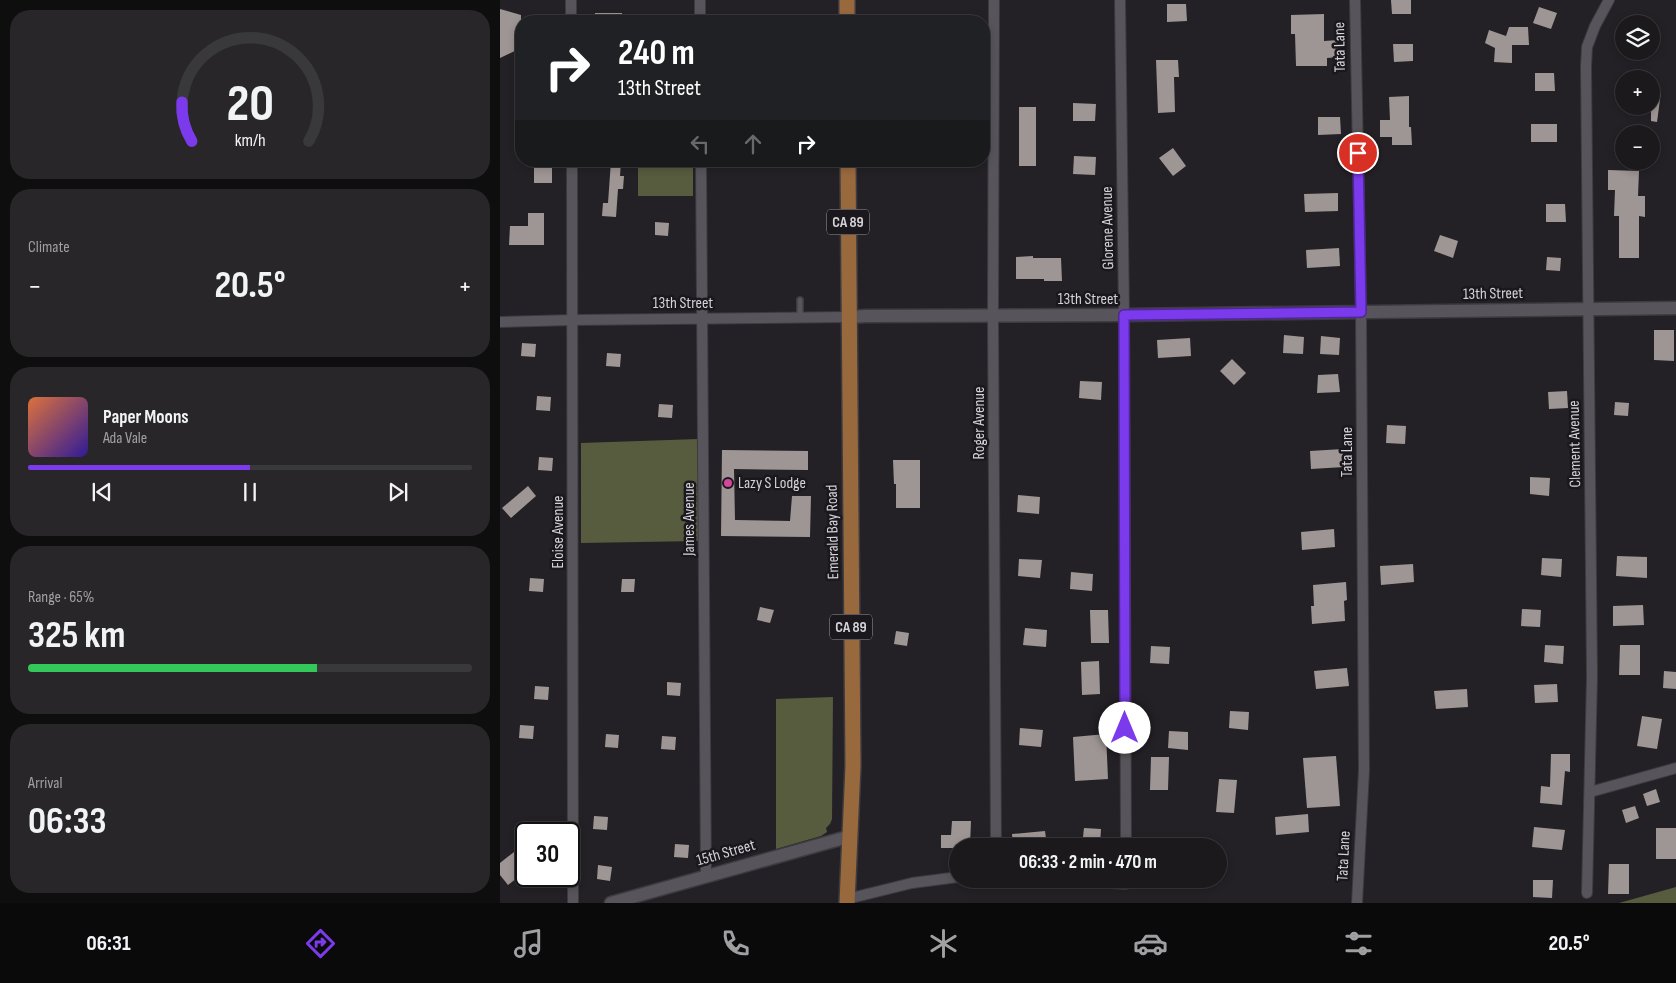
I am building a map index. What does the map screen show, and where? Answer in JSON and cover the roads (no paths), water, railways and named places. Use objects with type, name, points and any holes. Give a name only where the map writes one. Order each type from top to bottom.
[{"type":"main road","points":[[847,0],[847,15]]},
{"type":"main road","name":"Emerald Bay Road","points":[[847,901],[852,748],[848,167]]},
{"type":"street","points":[[571,0],[571,15]]},
{"type":"street","points":[[700,0],[700,15]]},
{"type":"street","name":"Roger Avenue","points":[[994,0],[996,838]]},
{"type":"street","name":"Glorene Avenue","points":[[1120,0],[1124,315],[1126,838]]},
{"type":"street","name":"Tata Lane","points":[[1355,0],[1361,312],[1364,770],[1357,903]]},
{"type":"street","name":"Clement Avenue","points":[[1587,893],[1592,676],[1586,68],[1587,47],[1594,26],[1609,0]]},
{"type":"street","name":"Eloise Avenue","points":[[572,167],[573,903]]},
{"type":"street","name":"James Avenue","points":[[701,167],[706,876]]},
{"type":"street","name":"13th Street","points":[[500,322],[849,318],[866,316],[1124,315],[1676,308]]},
{"type":"street","points":[[1590,792],[1676,768]]},
{"type":"street","name":"15th Street","points":[[611,903],[850,836]]},
{"type":"street","points":[[847,901],[912,884],[949,879]]},
{"type":"lane","points":[[800,300],[800,318]]},
{"type":"place","name":"Lazy S Lodge","points":[[728,483]]}]
